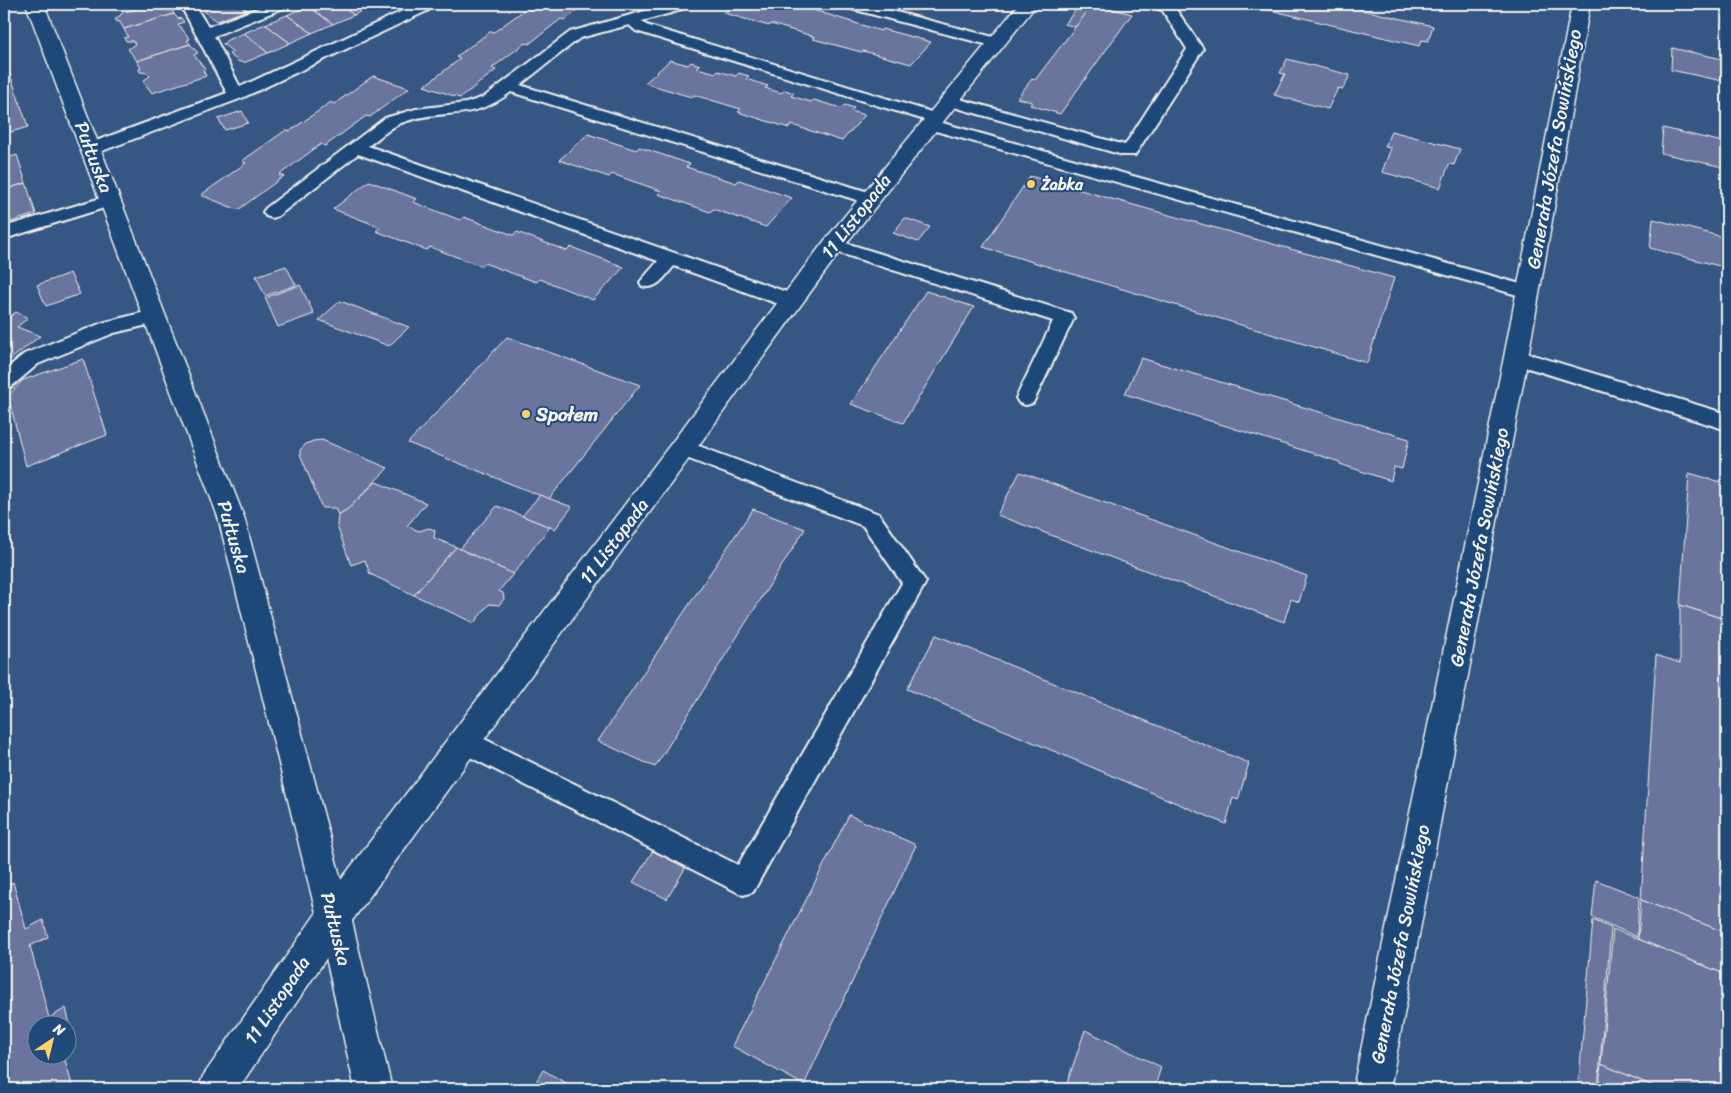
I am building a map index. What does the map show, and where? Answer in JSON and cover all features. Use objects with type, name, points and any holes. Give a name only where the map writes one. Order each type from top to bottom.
[{"type":"street","name":"Pułtuska","points":[[35,4],[231,518],[334,917],[374,1089]]},
{"type":"street","name":"11 Listopada","points":[[216,1089],[334,917],[791,301],[869,198],[1028,4]]},
{"type":"street","name":"Generała Józefa Sowińskiego","points":[[1372,1089],[1516,357],[1581,4]]},
{"type":"lane","points":[[187,4],[205,34],[236,95]]},
{"type":"lane","points":[[205,34],[281,4]]},
{"type":"lane","points":[[92,150],[236,95],[424,7],[416,4]]},
{"type":"lane","points":[[272,212],[391,122],[406,114],[475,108],[490,100],[576,34],[682,4]]},
{"type":"lane","points":[[849,4],[996,42]]},
{"type":"lane","points":[[938,114],[1129,151],[1191,58],[1195,49],[1168,8],[1159,4]]},
{"type":"lane","points":[[632,19],[641,28],[938,114],[1528,292]]},
{"type":"lane","points":[[508,86],[869,198]]},
{"type":"lane","points":[[357,148],[791,301]]},
{"type":"lane","points":[[4,232],[111,200]]},
{"type":"lane","points":[[833,245],[1064,318],[1026,398]]},
{"type":"lane","points":[[649,282],[670,259]]},
{"type":"lane","points":[[4,382],[31,359],[109,328],[153,317]]},
{"type":"lane","points":[[1516,357],[1727,422]]},
{"type":"lane","points":[[465,742],[743,882],[914,582],[871,520],[683,448]]},
{"type":"building","points":[[154,4],[172,5],[175,9],[172,10],[174,14],[124,29],[119,21],[117,22],[115,19],[122,13]]},
{"type":"building","points":[[200,4],[238,4],[248,11],[217,21],[204,11],[207,9]]},
{"type":"building","points":[[238,4],[266,4],[248,11]]},
{"type":"building","points":[[314,4],[338,4],[354,15],[333,24],[308,6]]},
{"type":"building","points":[[338,4],[375,4],[354,15]]},
{"type":"building","points":[[538,4],[586,4],[565,20],[561,19],[529,44],[525,43],[492,68],[496,70],[460,98],[424,86],[460,59],[456,57],[491,31],[494,32],[527,8],[531,9]]},
{"type":"building","points":[[734,4],[794,4],[881,31],[882,29],[931,42],[911,64],[813,39],[815,37],[771,24],[769,26],[724,13]]},
{"type":"building","points":[[1080,4],[1093,4],[1076,27],[1065,24]]},
{"type":"building","points":[[1093,4],[1132,14],[1060,114],[1030,105],[1032,102],[1017,98],[1032,79],[1035,80]]},
{"type":"building","points":[[1245,4],[1337,4],[1433,26],[1428,41],[1422,40],[1419,46]]},
{"type":"building","points":[[308,6],[333,24],[312,33],[287,15]]},
{"type":"building","points":[[174,14],[184,22],[178,24],[190,39],[187,40],[190,44],[137,61],[128,49],[135,44],[133,41],[126,41],[124,38],[128,37],[124,29]]},
{"type":"building","points":[[287,15],[312,33],[290,43],[265,24]]},
{"type":"building","points":[[265,24],[290,43],[268,53],[244,33]]},
{"type":"building","points":[[244,33],[268,53],[246,62],[239,62],[229,54],[233,52],[223,44],[227,40]]},
{"type":"building","points":[[190,44],[198,53],[194,55],[205,69],[203,70],[206,76],[152,93],[143,81],[150,76],[148,73],[140,72],[139,69],[141,68],[137,61]]},
{"type":"building","points":[[1672,48],[1727,60],[1727,82],[1671,70]]},
{"type":"building","points":[[1287,59],[1350,75],[1343,89],[1338,88],[1328,109],[1274,95],[1285,74],[1280,73]]},
{"type":"building","points":[[670,60],[688,65],[691,62],[700,65],[697,68],[716,73],[718,71],[736,76],[739,73],[749,76],[746,79],[768,86],[765,88],[781,93],[785,90],[794,93],[791,96],[811,102],[814,100],[841,108],[845,105],[854,108],[851,111],[865,115],[842,141],[792,125],[789,128],[738,112],[741,109],[645,83]]},
{"type":"building","points":[[4,62],[6,62],[28,127],[4,134]]},
{"type":"building","points":[[373,76],[409,88],[370,117],[366,116],[325,146],[321,144],[279,175],[284,176],[238,210],[201,195],[246,163],[242,161],[286,130],[290,131],[331,102],[334,104]]},
{"type":"building","points":[[242,111],[248,123],[225,130],[218,119]]},
{"type":"building","points":[[1663,128],[1727,143],[1727,168],[1661,153]]},
{"type":"building","points":[[1391,131],[1460,149],[1454,165],[1449,164],[1440,188],[1382,172],[1391,148],[1385,147]]},
{"type":"building","points":[[588,134],[636,150],[639,147],[690,164],[686,167],[736,183],[739,180],[792,198],[766,227],[713,209],[710,212],[658,194],[661,191],[612,174],[609,177],[559,160]]},
{"type":"building","points":[[17,155],[26,183],[4,190],[4,159]]},
{"type":"building","points":[[1030,176],[1394,278],[1367,363],[983,247]]},
{"type":"building","points":[[369,181],[417,199],[413,202],[460,220],[464,217],[513,235],[517,232],[567,251],[571,247],[624,267],[593,300],[540,279],[536,282],[484,263],[481,266],[430,247],[426,250],[376,231],[380,227],[333,209]]},
{"type":"building","points":[[26,183],[36,214],[4,224],[4,190]]},
{"type":"building","points":[[905,218],[930,227],[918,242],[893,233]]},
{"type":"building","points":[[1653,219],[1727,238],[1727,268],[1650,248]]},
{"type":"building","points":[[286,266],[296,285],[265,296],[256,276]]},
{"type":"building","points":[[70,273],[80,294],[46,306],[37,285]]},
{"type":"building","points":[[300,285],[314,314],[278,327],[265,298]]},
{"type":"building","points":[[926,291],[974,307],[903,423],[851,404]]},
{"type":"building","points":[[340,301],[409,327],[389,346],[319,320]]},
{"type":"building","points":[[16,312],[28,318],[17,327],[40,336],[11,359],[4,356],[4,321]]},
{"type":"building","name":"Społem","points":[[507,337],[640,385],[549,499],[408,443]]},
{"type":"building","points":[[1141,358],[1409,439],[1402,469],[1394,467],[1391,481],[1340,464],[1340,462],[1125,394]]},
{"type":"building","points":[[83,359],[107,435],[26,466],[8,396],[23,380]]},
{"type":"building","points":[[322,440],[388,468],[348,509],[338,515],[335,508],[322,508],[300,454],[300,450],[306,444]]},
{"type":"building","points":[[1020,472],[1307,576],[1299,602],[1291,599],[1284,622],[997,515]]},
{"type":"building","points":[[1689,473],[1727,484],[1727,620],[1680,605]]},
{"type":"building","points":[[376,482],[426,503],[407,526],[419,531],[429,528],[435,530],[434,538],[456,547],[414,595],[370,574],[365,560],[351,565],[337,526],[338,515],[348,509]]},
{"type":"building","points":[[540,495],[572,507],[555,529],[522,516]]},
{"type":"building","points":[[497,506],[550,527],[513,574],[460,549]]},
{"type":"building","points":[[753,509],[805,529],[655,767],[598,741]]},
{"type":"building","points":[[456,547],[513,574],[499,591],[503,593],[504,599],[499,605],[489,604],[474,623],[414,595]]},
{"type":"building","points":[[1680,605],[1727,620],[1727,933],[1641,900],[1656,655],[1680,663]]},
{"type":"building","points":[[936,635],[1249,763],[1238,800],[1233,798],[1226,824],[907,689]]},
{"type":"building","points":[[849,815],[916,845],[804,1085],[732,1046]]},
{"type":"building","points":[[654,849],[687,865],[667,899],[633,882]]},
{"type":"building","points":[[1596,880],[1639,897],[1637,937],[1592,917]]},
{"type":"building","points":[[13,882],[26,929],[43,920],[48,937],[30,946],[48,1016],[28,1016],[28,1066],[67,1066],[72,1085],[66,1089],[4,1089],[4,887]]},
{"type":"building","points":[[1641,900],[1727,933],[1727,975],[1638,939]]},
{"type":"building","points":[[1593,920],[1611,928],[1598,1089],[1578,1089]]},
{"type":"building","points":[[1613,929],[1727,975],[1727,1089],[1660,1089],[1601,1064]]},
{"type":"building","points":[[66,1008],[68,1016],[52,1016]]},
{"type":"building","points":[[1085,1030],[1161,1067],[1154,1089],[1065,1089]]},
{"type":"building","points":[[1601,1064],[1660,1089],[1599,1089]]},
{"type":"building","points":[[543,1070],[577,1089],[532,1089]]},
{"type":"place","name":"Żabka","points":[[1031,184]]},
{"type":"place","name":"Społem","points":[[526,414]]}]
